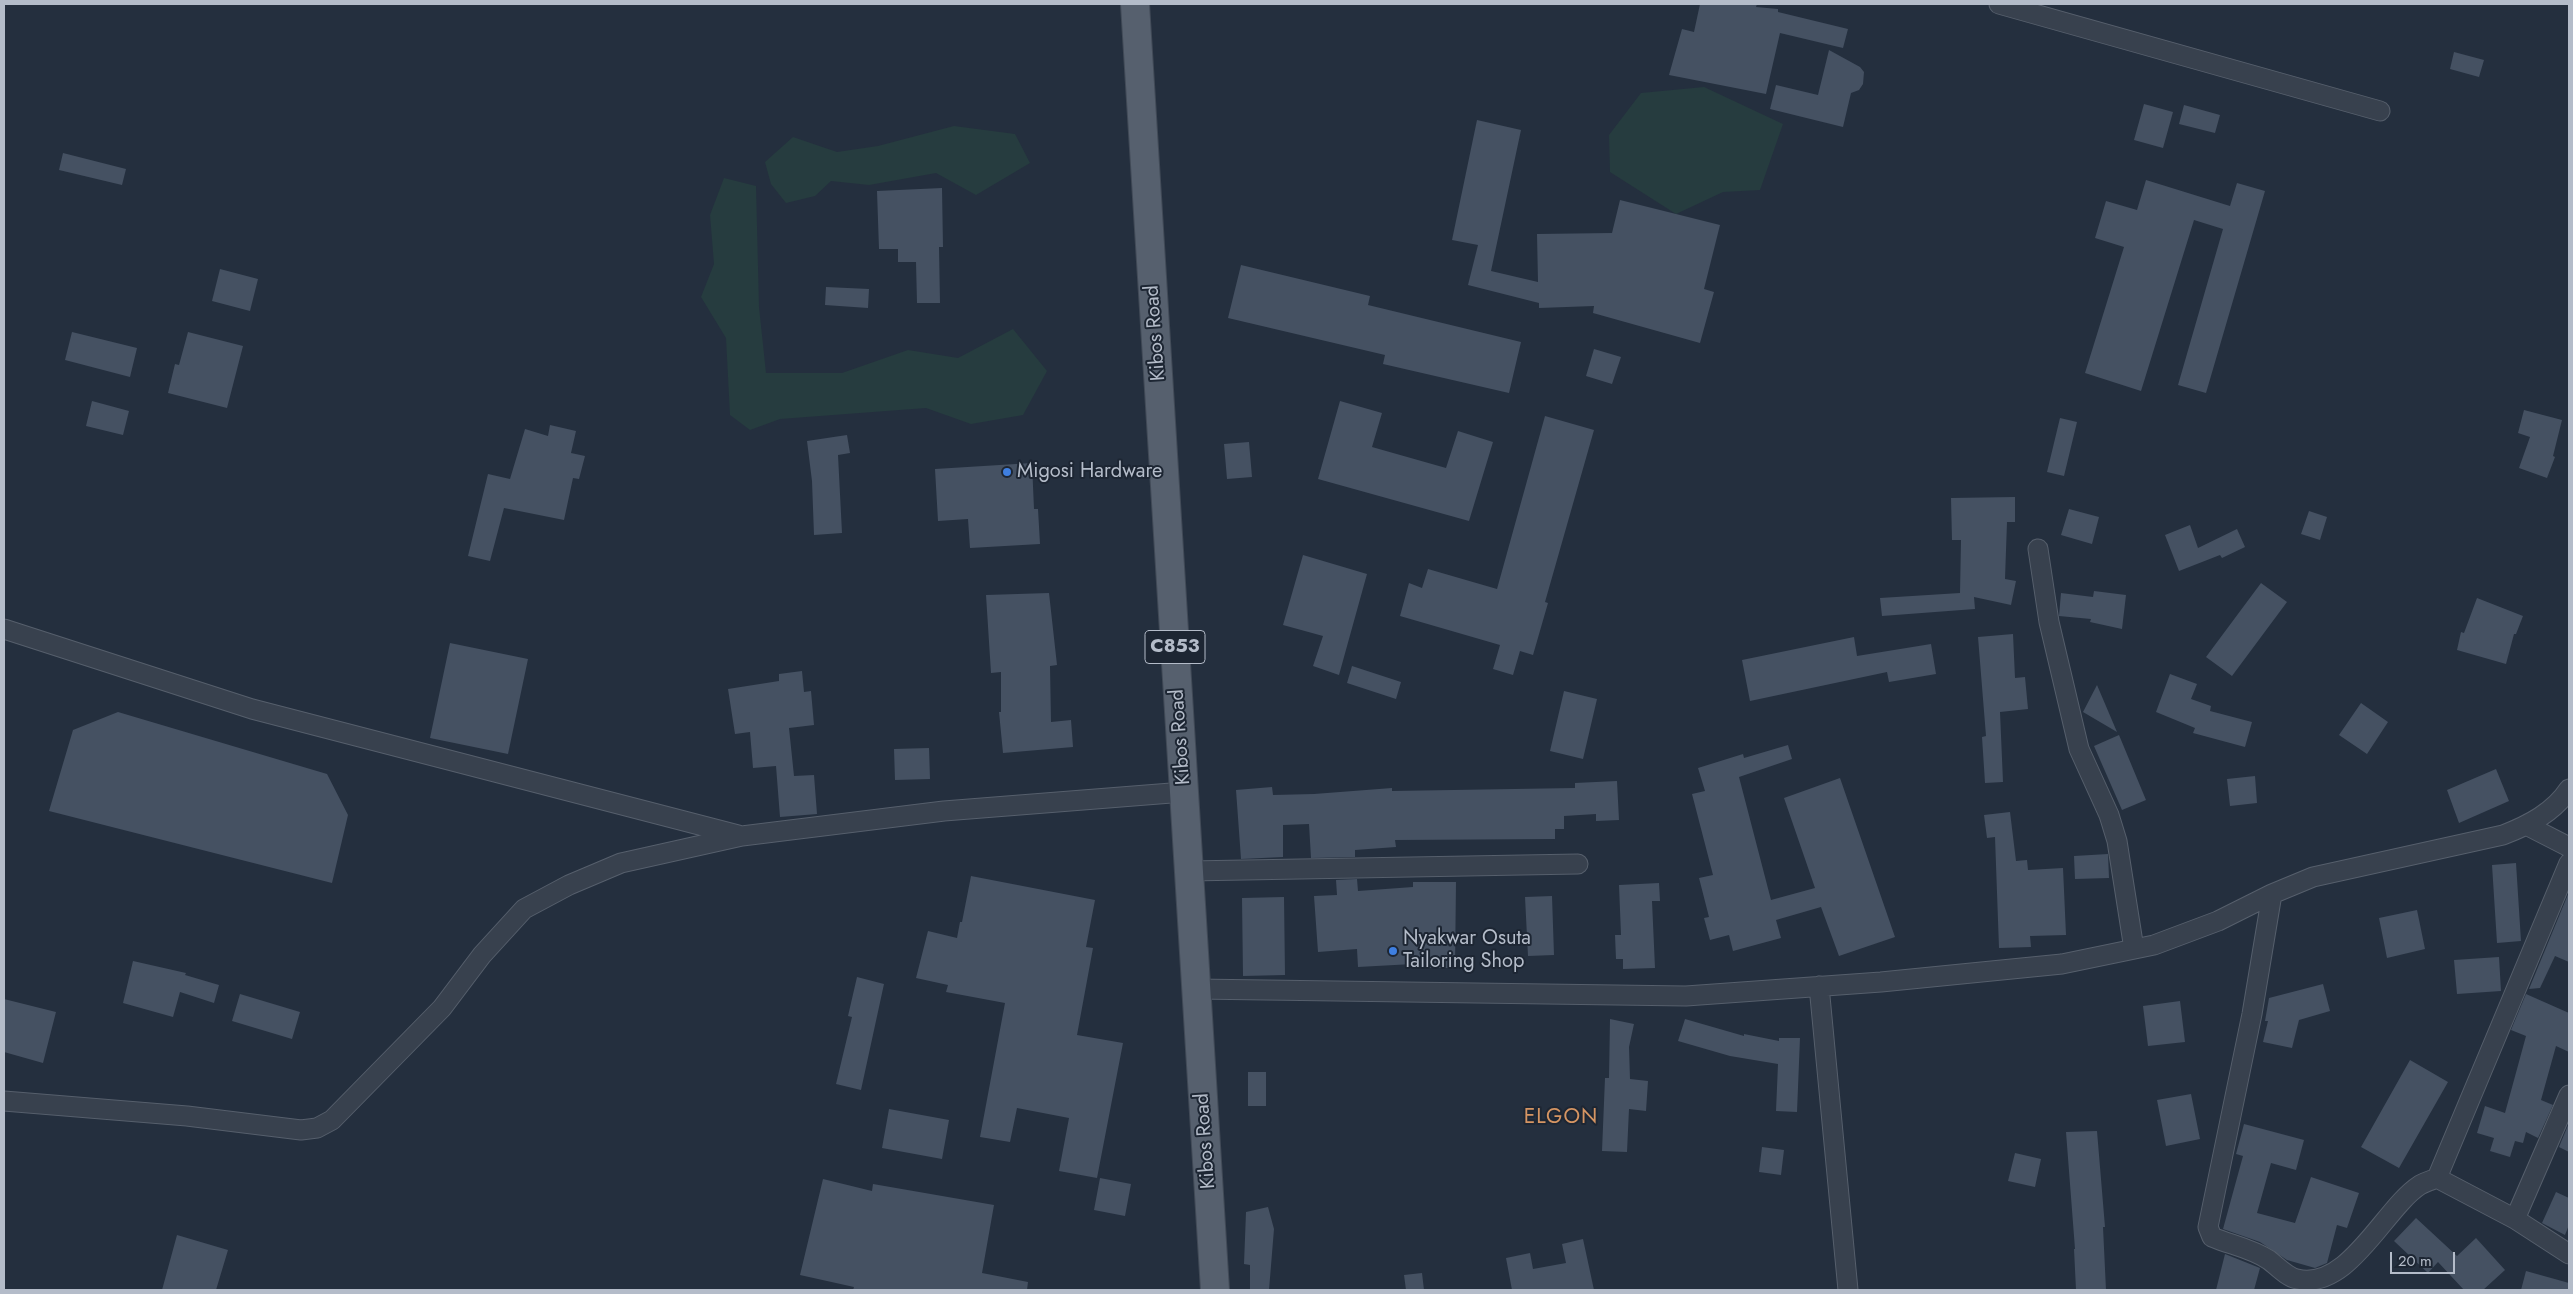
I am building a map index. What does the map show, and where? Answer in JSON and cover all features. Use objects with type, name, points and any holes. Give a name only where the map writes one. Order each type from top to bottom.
[{"type":"main road","name":"Kibos Road","points":[[1135,4],[1215,1290]]},
{"type":"street","points":[[1999,4],[2380,111]]},
{"type":"street","points":[[2038,549],[2049,622],[2079,749],[2109,815],[2117,840],[2134,949]]},
{"type":"street","points":[[4,630],[252,710],[742,836]]},
{"type":"street","points":[[1196,989],[1686,996],[2062,964],[2154,945],[2218,921],[2272,894],[2313,877],[2503,835],[2528,826],[2561,801],[2569,789]]},
{"type":"street","points":[[4,1101],[187,1116],[301,1130],[317,1128],[332,1120],[442,1008],[482,955],[524,910],[569,886],[621,863],[742,836],[944,811],[1184,792]]},
{"type":"street","points":[[2528,826],[2569,847]]},
{"type":"street","points":[[2272,894],[2249,1033],[2208,1227],[2212,1236],[2250,1249],[2294,1279],[2307,1281],[2322,1278],[2354,1255],[2408,1195],[2420,1185],[2437,1178],[2569,863]]},
{"type":"street","points":[[1189,871],[1578,864]]},
{"type":"street","points":[[1819,986],[1848,1290]]},
{"type":"street","points":[[2515,1219],[2569,1096]]},
{"type":"street","points":[[2437,1178],[2515,1219],[2569,1254]]},
{"type":"green space","points":[[1704,87],[1783,124],[1760,190],[1723,192],[1676,214],[1610,172],[1609,135],[1641,93]]},
{"type":"green space","points":[[954,126],[1015,134],[1030,163],[976,195],[936,173],[869,185],[831,181],[815,196],[786,203],[771,184],[765,162],[793,137],[837,152],[878,146]]},
{"type":"green space","points":[[724,178],[756,186],[759,307],[766,373],[842,373],[908,350],[958,358],[1013,329],[1047,371],[1023,415],[971,424],[926,408],[780,419],[750,430],[730,415],[726,338],[701,297],[714,264],[710,215]]},
{"type":"building","points":[[1700,4],[1757,4],[1756,7],[1778,9],[1778,12],[1848,29],[1843,48],[1780,33],[1766,94],[1669,75],[1682,29],[1694,32]]},
{"type":"building","points":[[1829,50],[1860,67],[1864,72],[1863,84],[1859,90],[1851,93],[1843,127],[1770,109],[1776,85],[1818,95]]},
{"type":"building","points":[[2454,52],[2484,60],[2479,77],[2450,69]]},
{"type":"building","points":[[2144,104],[2173,112],[2163,148],[2134,140]]},
{"type":"building","points":[[2184,105],[2220,115],[2215,133],[2179,124]]},
{"type":"building","points":[[1477,120],[1521,130],[1491,271],[1538,282],[1537,234],[1612,233],[1620,200],[1720,225],[1704,289],[1714,292],[1700,343],[1593,313],[1594,306],[1539,308],[1539,303],[1468,285],[1478,245],[1452,240]]},
{"type":"building","points":[[63,153],[126,169],[122,185],[59,170]]},
{"type":"building","points":[[2146,180],[2230,206],[2237,183],[2265,191],[2206,393],[2178,385],[2223,229],[2194,220],[2141,391],[2085,373],[2124,247],[2095,238],[2106,201],[2137,210]]},
{"type":"building","points":[[942,188],[943,247],[939,247],[940,303],[917,303],[916,262],[898,262],[898,249],[879,249],[877,191]]},
{"type":"building","points":[[1241,265],[1370,296],[1368,305],[1521,342],[1509,393],[1383,364],[1385,355],[1228,318]]},
{"type":"building","points":[[220,269],[258,279],[250,311],[212,301]]},
{"type":"building","points":[[826,287],[869,289],[868,308],[825,305]]},
{"type":"building","points":[[72,332],[137,348],[130,377],[65,360]]},
{"type":"building","points":[[188,332],[243,346],[227,408],[168,393],[175,364],[179,365]]},
{"type":"building","points":[[1594,349],[1621,357],[1612,384],[1586,376]]},
{"type":"building","points":[[92,401],[129,411],[123,435],[86,426]]},
{"type":"building","points":[[1340,401],[1382,413],[1372,447],[1446,468],[1458,431],[1493,442],[1469,521],[1318,479]]},
{"type":"building","points":[[2524,410],[2562,420],[2553,456],[2555,457],[2547,478],[2519,468],[2530,437],[2518,433]]},
{"type":"building","points":[[1545,416],[1594,430],[1545,602],[1548,603],[1533,655],[1520,651],[1513,675],[1493,669],[1500,645],[1400,616],[1409,583],[1422,588],[1428,569],[1497,589]]},
{"type":"building","points":[[2060,418],[2077,422],[2064,476],[2047,472]]},
{"type":"building","points":[[550,425],[576,431],[571,453],[585,456],[579,479],[573,478],[564,520],[504,508],[490,561],[468,556],[488,474],[510,479],[525,429],[548,436]]},
{"type":"building","points":[[847,435],[850,453],[838,455],[842,533],[814,535],[812,481],[807,441]]},
{"type":"building","points":[[1249,442],[1252,477],[1227,479],[1224,444]]},
{"type":"building","points":[[1032,463],[1034,509],[1038,509],[1040,544],[970,548],[968,519],[938,521],[935,469]]},
{"type":"building","points":[[2015,497],[2015,522],[2007,522],[2005,579],[2016,581],[2011,605],[1974,597],[1975,609],[1882,616],[1880,598],[1960,593],[1961,540],[1952,540],[1951,498]]},
{"type":"building","points":[[2069,509],[2099,517],[2092,544],[2061,535]]},
{"type":"building","points":[[2309,511],[2327,517],[2320,540],[2301,534]]},
{"type":"building","points":[[2190,525],[2198,548],[2237,529],[2245,547],[2222,558],[2220,555],[2179,571],[2165,535]]},
{"type":"building","points":[[1303,555],[1367,574],[1339,675],[1313,666],[1323,636],[1283,625]]},
{"type":"building","points":[[2261,583],[2287,602],[2232,676],[2206,657]]},
{"type":"building","points":[[2094,591],[2126,595],[2122,629],[2090,622],[2091,619],[2059,616],[2061,593],[2093,597]]},
{"type":"building","points":[[1049,593],[1057,665],[1050,666],[1051,722],[1071,720],[1073,747],[1003,753],[999,712],[1001,712],[1001,672],[991,673],[986,595]]},
{"type":"building","points":[[2477,598],[2523,616],[2516,634],[2514,634],[2506,664],[2457,650],[2461,632],[2464,633]]},
{"type":"building","points":[[2013,634],[2015,678],[2025,677],[2028,709],[2000,712],[2003,782],[1985,783],[1982,737],[1986,736],[1978,637]]},
{"type":"building","points":[[1854,637],[1857,656],[1931,644],[1936,674],[1889,682],[1887,672],[1750,701],[1742,660]]},
{"type":"building","points":[[450,643],[528,659],[508,754],[430,738]]},
{"type":"building","points":[[1352,666],[1401,682],[1396,699],[1347,683]]},
{"type":"building","points":[[802,671],[804,692],[811,691],[814,725],[789,728],[794,776],[814,775],[817,814],[780,817],[776,766],[753,768],[750,732],[735,734],[728,689],[779,681],[779,674]]},
{"type":"building","points":[[2170,674],[2197,684],[2191,699],[2211,706],[2210,711],[2252,722],[2245,747],[2193,733],[2195,728],[2156,712]]},
{"type":"building","points":[[2097,685],[2117,732],[2083,712]]},
{"type":"building","points":[[1564,691],[1597,699],[1583,759],[1550,751]]},
{"type":"building","points":[[2361,703],[2388,722],[2367,754],[2339,735]]},
{"type":"building","points":[[118,712],[327,774],[348,815],[332,883],[49,811],[73,730]]},
{"type":"building","points":[[2119,735],[2146,800],[2122,810],[2094,746]]},
{"type":"building","points":[[1788,745],[1792,759],[1739,777],[1771,900],[1815,888],[1784,798],[1840,778],[1895,937],[1839,956],[1821,907],[1776,920],[1781,938],[1733,951],[1729,935],[1710,940],[1704,918],[1709,917],[1699,878],[1713,875],[1692,794],[1705,791],[1698,768],[1743,754],[1744,758]]},
{"type":"building","points":[[929,748],[930,779],[895,780],[894,749]]},
{"type":"building","points":[[2496,769],[2509,801],[2459,823],[2447,790]]},
{"type":"building","points":[[2255,776],[2257,803],[2230,806],[2227,779]]},
{"type":"building","points":[[1617,781],[1619,820],[1596,821],[1596,814],[1564,816],[1564,829],[1555,829],[1555,839],[1395,840],[1396,847],[1355,850],[1355,857],[1311,858],[1309,824],[1283,825],[1283,857],[1241,859],[1236,790],[1272,787],[1273,795],[1392,788],[1392,791],[1575,788],[1575,783]]},
{"type":"building","points":[[2010,812],[2016,861],[2027,860],[2028,870],[2063,868],[2066,935],[2030,936],[2031,947],[1999,948],[1995,837],[1987,838],[1984,815]]},
{"type":"building","points":[[2108,854],[2109,878],[2075,879],[2074,856]]},
{"type":"building","points":[[2516,863],[2521,941],[2497,943],[2492,865]]},
{"type":"building","points":[[971,876],[1095,900],[1086,947],[1093,948],[1077,1035],[1123,1043],[1097,1178],[1059,1171],[1069,1118],[1017,1108],[1010,1142],[980,1137],[1005,1003],[946,992],[948,985],[916,978],[928,931],[957,938]]},
{"type":"building","points":[[1357,879],[1358,891],[1413,887],[1413,882],[1456,882],[1455,968],[1413,968],[1413,964],[1358,967],[1357,949],[1318,952],[1314,896],[1337,895],[1336,880]]},
{"type":"building","points":[[1659,883],[1660,901],[1652,901],[1655,968],[1623,969],[1623,959],[1616,959],[1615,935],[1621,935],[1619,885]]},
{"type":"building","points":[[2569,892],[2569,962],[2555,956],[2540,988],[2529,989]]},
{"type":"building","points":[[1552,896],[1554,955],[1528,956],[1525,897]]},
{"type":"building","points":[[1284,897],[1285,975],[1243,976],[1242,898]]},
{"type":"building","points":[[2417,910],[2425,949],[2387,958],[2379,918]]},
{"type":"building","points":[[2499,957],[2501,991],[2457,994],[2454,960]]},
{"type":"building","points":[[133,961],[186,973],[185,975],[219,985],[214,1003],[180,992],[173,1017],[123,1003]]},
{"type":"building","points":[[857,977],[884,984],[861,1090],[836,1084],[852,1017],[848,1016]]},
{"type":"building","points":[[2323,984],[2330,1011],[2299,1020],[2292,1048],[2263,1042],[2268,1021],[2265,1021],[2269,998]]},
{"type":"building","points":[[240,994],[300,1012],[292,1039],[232,1021]]},
{"type":"building","points":[[2526,994],[2569,1013],[2569,1052],[2556,1046],[2541,1100],[2553,1105],[2538,1138],[2526,1132],[2523,1143],[2515,1141],[2510,1157],[2490,1151],[2494,1138],[2477,1133],[2485,1106],[2505,1113],[2526,1036],[2511,1030]]},
{"type":"building","points":[[4,999],[56,1012],[43,1063],[4,1052]]},
{"type":"building","points":[[2180,1001],[2185,1042],[2148,1046],[2143,1006]]},
{"type":"building","points":[[1610,1019],[1634,1024],[1629,1047],[1630,1079],[1648,1081],[1646,1111],[1629,1109],[1627,1152],[1602,1151],[1605,1078],[1609,1078]]},
{"type":"building","points":[[1685,1019],[1744,1036],[1744,1034],[1779,1041],[1779,1038],[1800,1038],[1797,1112],[1776,1111],[1778,1064],[1730,1056],[1678,1041]]},
{"type":"building","points":[[2410,1060],[2448,1082],[2399,1168],[2361,1147]]},
{"type":"building","points":[[1248,1072],[1266,1072],[1266,1106],[1248,1106]]},
{"type":"building","points":[[2191,1094],[2200,1139],[2166,1146],[2157,1100]]},
{"type":"building","points":[[889,1109],[949,1120],[942,1159],[882,1148]]},
{"type":"building","points":[[2569,1123],[2569,1152],[2559,1147]]},
{"type":"building","points":[[2244,1124],[2304,1140],[2296,1170],[2271,1163],[2257,1213],[2295,1223],[2311,1177],[2359,1193],[2347,1228],[2337,1225],[2327,1263],[2315,1268],[2287,1260],[2260,1242],[2223,1229],[2243,1156],[2236,1154]]},
{"type":"building","points":[[2097,1131],[2105,1227],[2103,1227],[2106,1290],[2076,1290],[2075,1249],[2066,1132]]},
{"type":"building","points":[[1762,1147],[1784,1150],[1781,1175],[1759,1172]]},
{"type":"building","points":[[2015,1153],[2041,1159],[2035,1187],[2008,1181]]},
{"type":"building","points":[[1100,1178],[1131,1184],[1125,1216],[1094,1210]]},
{"type":"building","points":[[823,1179],[872,1191],[873,1184],[994,1205],[982,1273],[1028,1282],[1027,1290],[853,1290],[854,1287],[800,1275]]},
{"type":"building","points":[[2556,1192],[2569,1198],[2569,1225],[2565,1235],[2542,1223]]},
{"type":"building","points":[[1268,1207],[1274,1229],[1269,1290],[1250,1290],[1250,1265],[1244,1264],[1246,1212]]},
{"type":"building","points":[[2416,1218],[2457,1256],[2476,1238],[2505,1270],[2483,1290],[2464,1290],[2438,1262],[2428,1273],[2394,1241]]},
{"type":"building","points":[[177,1235],[228,1250],[216,1290],[162,1290]]},
{"type":"building","points":[[1583,1239],[1594,1290],[1512,1290],[1506,1258],[1530,1253],[1533,1269],[1566,1263],[1562,1244]]},
{"type":"building","points":[[2225,1254],[2260,1268],[2254,1290],[2216,1290]]},
{"type":"building","points":[[2526,1271],[2569,1283],[2569,1290],[2521,1290]]},
{"type":"building","points":[[1422,1273],[1424,1290],[1406,1290],[1404,1275]]},
{"type":"place","name":"Migosi Hardware","points":[[1007,472]]},
{"type":"place","name":"Nyakwar Osuta Tailoring Shop","points":[[1393,951]]},
{"type":"district","name":"ELGON","points":[[1561,1118]]}]
